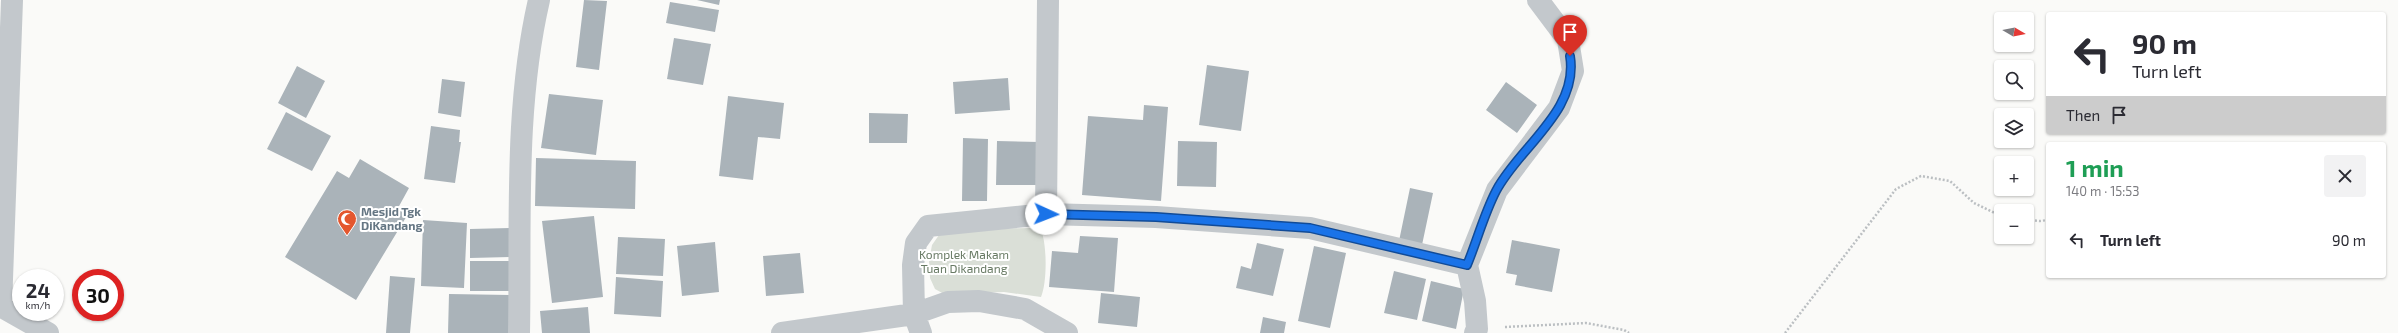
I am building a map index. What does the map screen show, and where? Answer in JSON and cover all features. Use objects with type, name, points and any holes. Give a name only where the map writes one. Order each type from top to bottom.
[{"type":"street","points":[[12,0],[1,306],[48,333]]},
{"type":"street","points":[[519,333],[522,124],[534,23],[540,0]]},
{"type":"street","points":[[1046,214],[1048,0]]},
{"type":"street","points":[[1476,331],[1475,302],[1467,265],[1497,190],[1559,108],[1572,71],[1568,40],[1538,0]]},
{"type":"street","points":[[918,323],[913,265],[916,243],[928,226],[1046,214],[1156,217],[1310,228],[1467,265]]},
{"type":"street","points":[[791,332],[918,323],[948,302],[979,301],[1025,309],[1067,333]]},
{"type":"path","points":[[1785,333],[1896,190],[1921,176],[1950,181],[1974,203],[1994,213]]},
{"type":"path","points":[[2034,221],[2040,222],[2046,220]]},
{"type":"path","points":[[1476,331],[1586,323],[1624,330],[1629,333]]},
{"type":"green space","name":"Komplek Makam Tuan Dikandang","points":[[1033,228],[1042,233],[1045,247],[1046,265],[1041,297],[1004,292],[944,294],[935,289],[930,278],[929,261],[932,245],[939,235],[974,229]]},
{"type":"building","points":[[584,0],[607,1],[599,70],[576,67]]},
{"type":"building","points":[[697,0],[720,0],[719,5]]},
{"type":"building","points":[[670,2],[719,10],[715,32],[666,23]]},
{"type":"building","points":[[674,38],[711,44],[703,85],[667,79]]},
{"type":"building","points":[[1207,65],[1249,71],[1241,131],[1199,125]]},
{"type":"building","points":[[297,66],[325,81],[306,118],[278,103]]},
{"type":"building","points":[[1008,78],[1010,110],[955,114],[953,82]]},
{"type":"building","points":[[442,79],[465,82],[461,117],[438,113]]},
{"type":"building","points":[[1506,82],[1537,105],[1517,133],[1486,110]]},
{"type":"building","points":[[549,94],[603,100],[596,155],[541,148]]},
{"type":"building","points":[[728,96],[784,103],[780,139],[758,137],[753,180],[719,176]]},
{"type":"building","points":[[1144,105],[1168,107],[1161,201],[1082,195],[1088,116],[1143,120]]},
{"type":"building","points":[[286,112],[331,136],[312,171],[267,149]]},
{"type":"building","points":[[869,113],[908,114],[907,143],[869,143]]},
{"type":"building","points":[[431,126],[460,130],[459,142],[461,142],[455,183],[424,179]]},
{"type":"building","points":[[963,138],[988,139],[987,201],[962,201]]},
{"type":"building","points":[[997,141],[1039,142],[1038,185],[996,185]]},
{"type":"building","points":[[1178,141],[1217,142],[1216,187],[1177,186]]},
{"type":"building","points":[[536,158],[636,161],[635,209],[535,206]]},
{"type":"building","name":"Mesjid Tgk DiKandang","points":[[360,159],[409,188],[398,208],[408,214],[356,300],[285,257],[337,171],[349,178]]},
{"type":"building","points":[[1410,188],[1433,193],[1422,245],[1399,241]]},
{"type":"building","points":[[594,216],[603,297],[552,303],[542,221]]},
{"type":"building","points":[[423,220],[467,223],[464,288],[421,286]]},
{"type":"building","points":[[512,228],[513,257],[470,258],[470,229]]},
{"type":"building","points":[[1080,236],[1118,238],[1114,292],[1049,287],[1052,251],[1078,253]]},
{"type":"building","points":[[618,237],[665,239],[663,276],[616,274]]},
{"type":"building","points":[[1512,240],[1560,249],[1552,292],[1515,285],[1517,275],[1506,273]]},
{"type":"building","points":[[715,242],[719,292],[682,296],[677,246]]},
{"type":"building","points":[[1257,243],[1284,249],[1273,296],[1236,288],[1241,266],[1251,269]]},
{"type":"building","points":[[1314,246],[1346,253],[1330,328],[1298,321]]},
{"type":"building","points":[[800,253],[804,293],[766,296],[763,256]]},
{"type":"building","points":[[470,261],[513,261],[513,291],[470,291]]},
{"type":"building","points":[[1394,271],[1426,279],[1417,320],[1384,313]]},
{"type":"building","points":[[390,276],[415,278],[410,333],[386,333]]},
{"type":"building","points":[[616,277],[663,281],[661,317],[614,314]]},
{"type":"building","points":[[1431,281],[1464,289],[1456,329],[1422,321]]},
{"type":"building","points":[[1101,293],[1140,297],[1137,327],[1098,323]]},
{"type":"building","points":[[449,294],[511,295],[510,333],[448,333]]},
{"type":"building","points":[[588,307],[590,333],[542,333],[540,311]]},
{"type":"building","points":[[1263,317],[1286,322],[1284,333],[1260,333]]},
{"type":"place","name":"Mesjid Tgk DiKandang","points":[[347,236]]},
{"type":"route","points":[[1046,214],[1156,217],[1310,228],[1467,265],[1497,190],[1559,108],[1572,71],[1570,56]]}]
